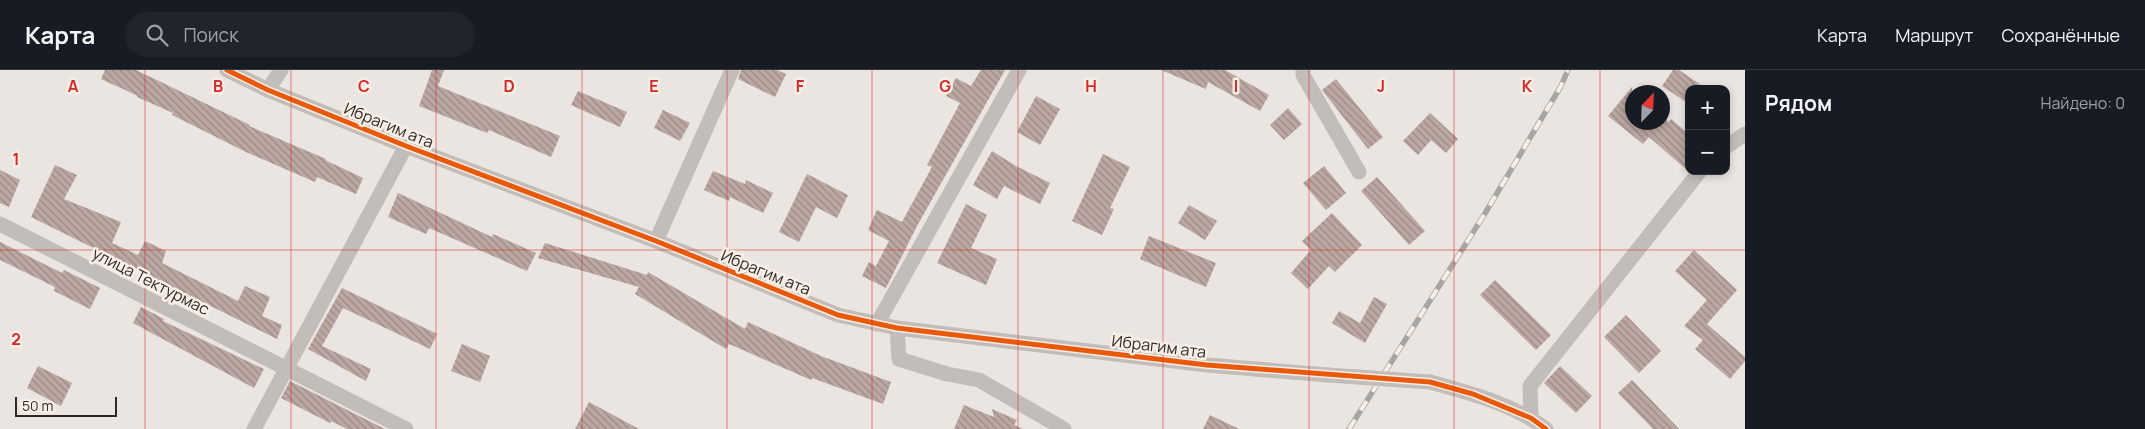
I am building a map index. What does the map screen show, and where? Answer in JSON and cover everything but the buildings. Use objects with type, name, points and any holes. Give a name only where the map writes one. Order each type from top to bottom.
[{"type":"street","name":"Ибрагим ата","points":[[226,70],[268,90],[406,146],[656,241],[838,315],[897,328],[1207,365],[1430,382],[1473,394],[1531,418]]},
{"type":"street","points":[[268,90],[281,70]]},
{"type":"street","points":[[656,241],[732,70]]},
{"type":"street","points":[[877,324],[1019,70]]},
{"type":"street","points":[[1298,72],[1359,172]]},
{"type":"street","points":[[1730,144],[1745,134]]},
{"type":"street","points":[[254,429],[406,146]]},
{"type":"street","points":[[1546,429],[1531,418],[1530,386],[1697,175]]},
{"type":"street","name":"улица Тектурмас","points":[[0,224],[406,429]]},
{"type":"street","points":[[897,328],[899,359],[947,374],[979,380],[1064,429]]},
{"type":"railway","points":[[1349,429],[1484,215],[1561,86],[1568,70]]},
{"type":"cycle path","points":[[227,70],[268,90],[406,146],[656,241],[838,315],[897,328],[1207,365],[1430,382],[1473,394],[1531,418],[1546,429]]}]
